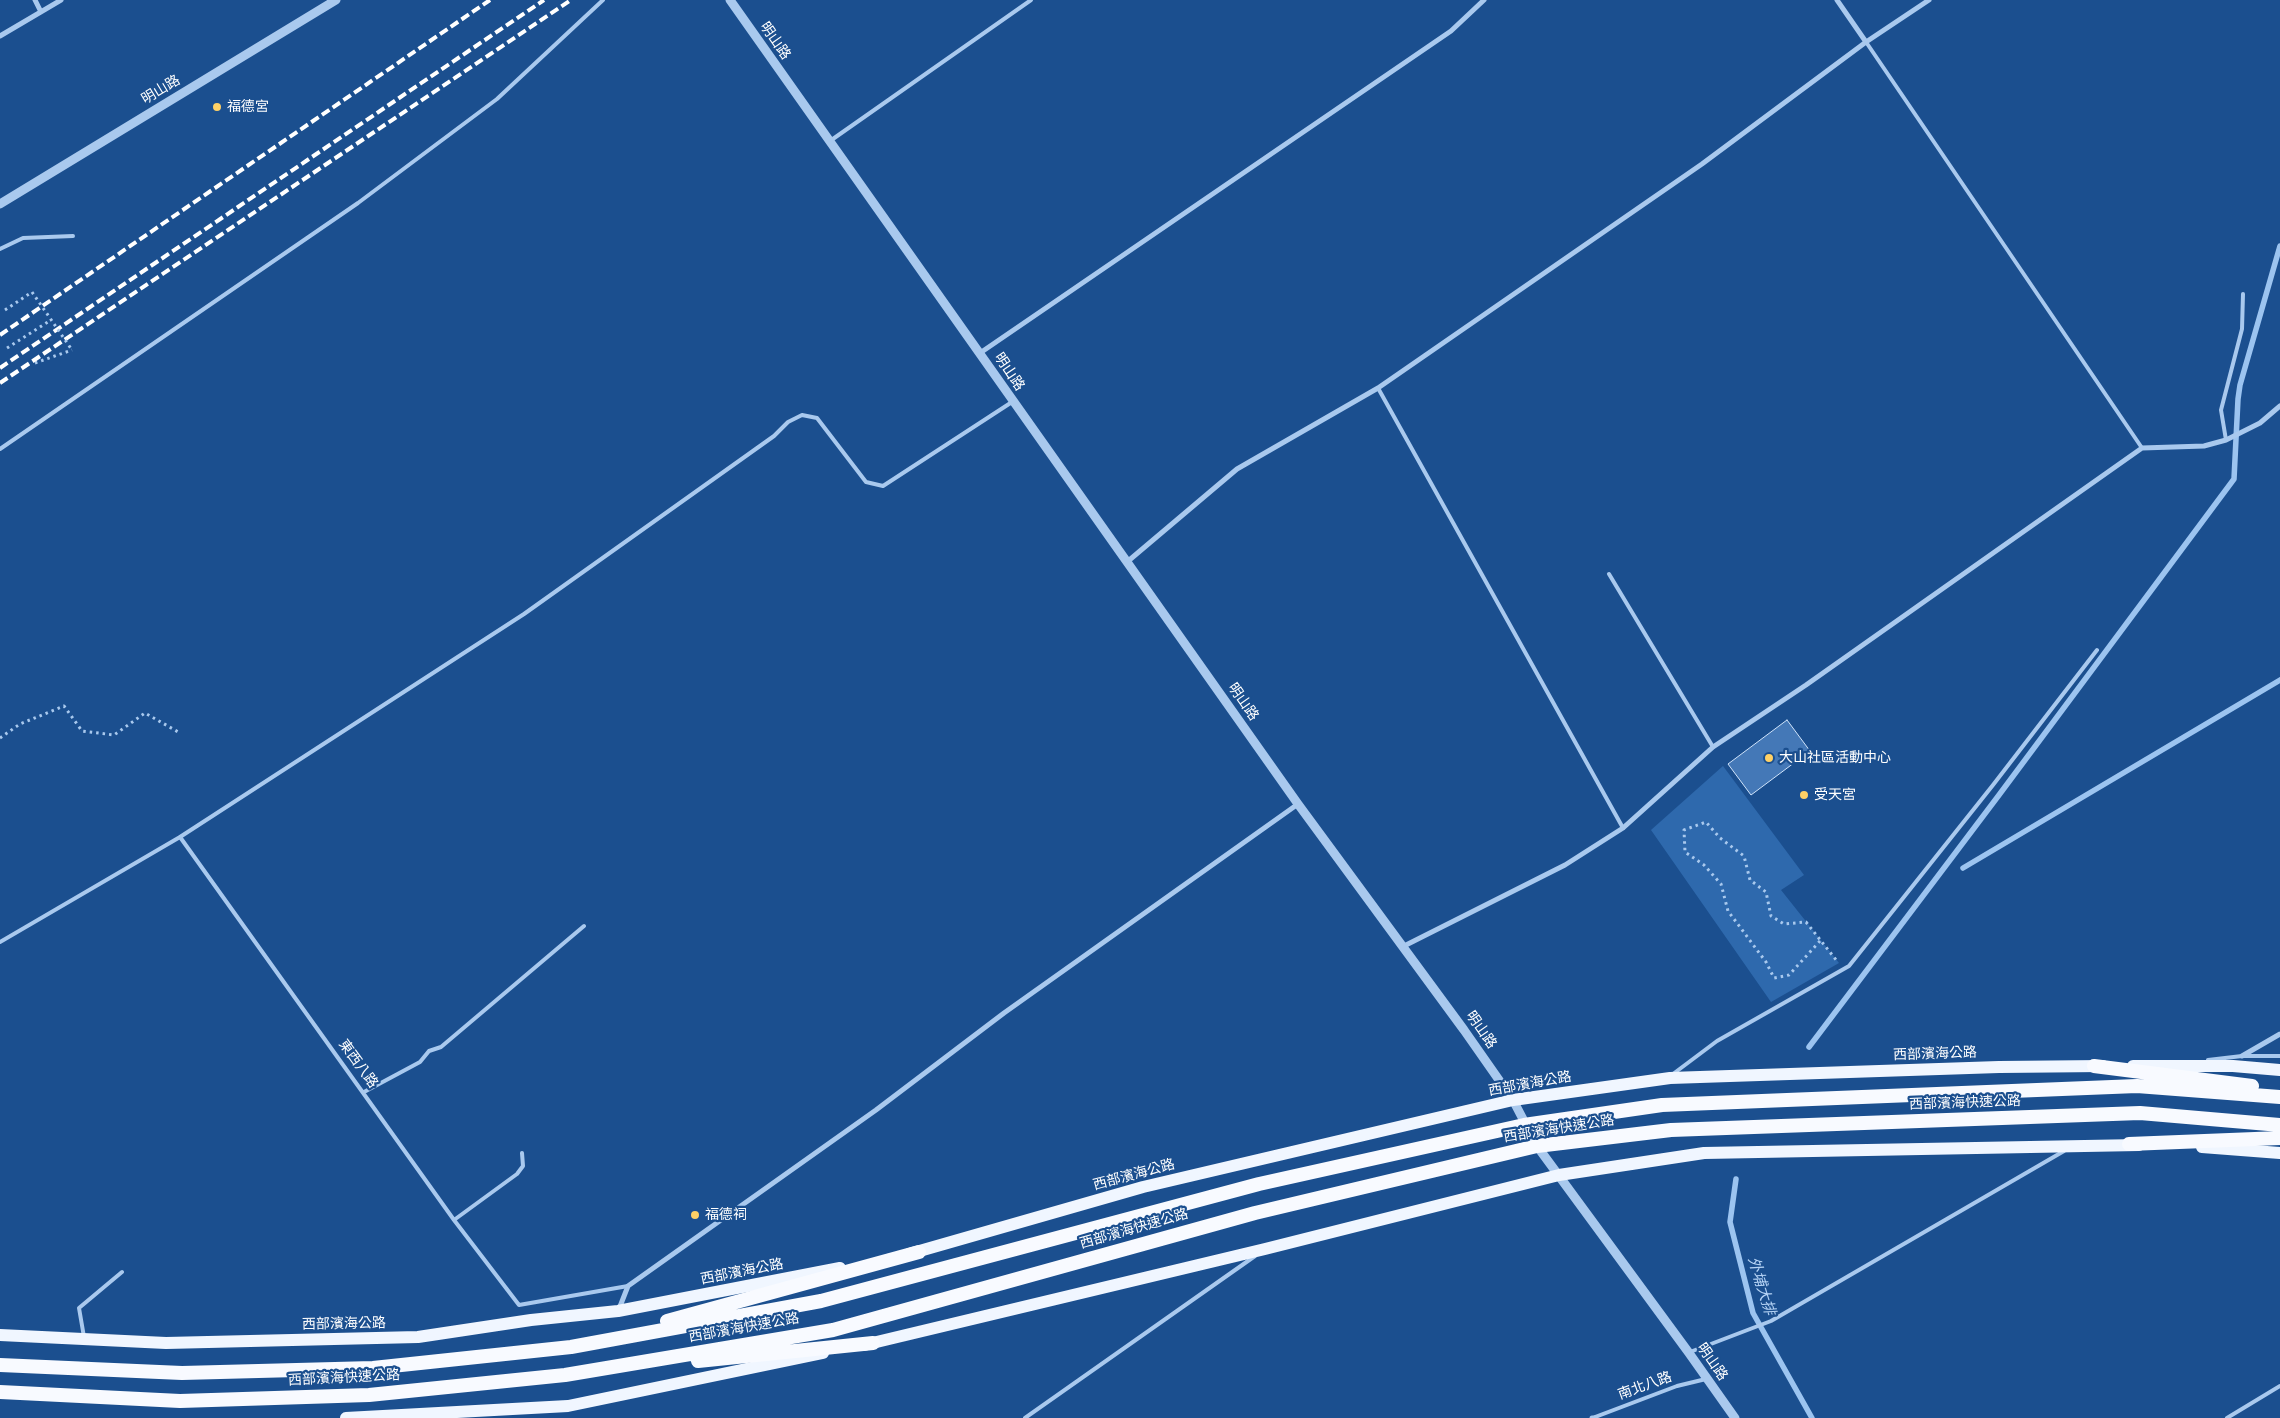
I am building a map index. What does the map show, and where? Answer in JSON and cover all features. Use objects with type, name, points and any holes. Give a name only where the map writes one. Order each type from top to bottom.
[{"type":"highway","points":[[2094,1066],[2280,1090]]},
{"type":"highway","name":"西部濱海快速公路","points":[[0,1365],[182,1373],[373,1368],[571,1347],[821,1301],[1259,1184],[1524,1125],[1662,1105],[2137,1086],[2280,1097]]},
{"type":"highway","name":"西部濱海快速公路","points":[[0,1392],[180,1401],[369,1395],[565,1375],[833,1330],[1255,1212],[1537,1146],[1671,1130],[2140,1113],[2280,1125]]},
{"type":"highway","points":[[2129,1144],[2280,1138]]},
{"type":"highway","points":[[571,1347],[919,1252]]},
{"type":"highway","points":[[565,1375],[873,1343]]},
{"type":"main road","name":"西部濱海公路","points":[[0,1335],[166,1343],[418,1337],[531,1320],[618,1311],[919,1252],[1143,1187],[1513,1100],[1667,1078],[1989,1067],[2233,1066],[2280,1070]]},
{"type":"main road","points":[[346,1418],[445,1416],[568,1406],[873,1343],[1265,1249],[1560,1175],[1704,1153],[2129,1144],[2280,1153]]},
{"type":"street","points":[[35,0],[41,12]]},
{"type":"street","points":[[0,36],[62,0]]},
{"type":"street","name":"明山路","points":[[0,204],[336,0]]},
{"type":"street","name":"明山路","points":[[730,0],[980,353],[1012,402],[1298,804],[1404,946],[1513,1100],[1524,1125],[1537,1146],[1560,1175],[1735,1418]]},
{"type":"street","points":[[980,353],[1451,31],[1484,0]]},
{"type":"street","points":[[1837,0],[1866,42]]},
{"type":"street","points":[[1127,562],[1237,469],[1378,388],[1702,164],[1866,42],[1930,0]]},
{"type":"street","points":[[1404,946],[1565,865],[1623,828],[1713,747],[1806,685],[2142,448],[2204,446],[2226,440],[2260,423],[2280,406]]},
{"type":"street","points":[[618,1311],[628,1286],[876,1110],[1004,1013],[1298,804]]},
{"type":"street","points":[[2242,1056],[2280,1034]]},
{"type":"lane","points":[[0,449],[358,203],[497,99],[603,0]]},
{"type":"lane","points":[[829,141],[1031,0]]},
{"type":"lane","points":[[1866,42],[2142,448]]},
{"type":"lane","points":[[0,249],[23,238],[73,236]]},
{"type":"lane","points":[[2226,440],[2221,410],[2242,329],[2242,294]]},
{"type":"lane","points":[[1378,388],[1623,828]]},
{"type":"lane","points":[[0,942],[180,837],[524,614],[774,436],[788,422],[802,415],[817,418],[866,482],[883,486],[1012,402]]},
{"type":"lane","points":[[1609,574],[1713,747]]},
{"type":"lane","points":[[1667,1078],[1716,1041],[1849,966],[1993,786],[2097,650]]},
{"type":"lane","name":"東西八路","points":[[180,837],[454,1220],[519,1305],[628,1286]]},
{"type":"lane","points":[[364,1092],[420,1062],[429,1051],[441,1047],[584,926]]},
{"type":"lane","points":[[2161,1066],[2242,1056],[2280,1056]]},
{"type":"lane","points":[[1689,1353],[1770,1321],[2072,1146]]},
{"type":"lane","points":[[2249,1150],[2280,1158]]},
{"type":"lane","points":[[454,1220],[517,1174],[523,1166],[522,1153]]},
{"type":"lane","points":[[1025,1418],[1265,1249]]},
{"type":"lane","points":[[85,1339],[79,1308],[122,1272]]},
{"type":"lane","name":"南北八路","points":[[1594,1418],[1677,1386],[1708,1379]]},
{"type":"lane","points":[[2227,1418],[2280,1386]]},
{"type":"path","points":[[5,310],[32,292],[72,350],[35,363]]},
{"type":"path","points":[[7,348],[51,320]]},
{"type":"path","points":[[0,738],[20,724],[64,706],[82,731],[114,735],[145,713],[180,733]]},
{"type":"path","points":[[1820,941],[1789,975],[1774,978],[1766,962],[1728,911],[1721,884],[1704,865],[1685,852],[1684,830],[1706,822],[1720,838],[1744,856],[1750,880],[1766,892],[1771,916],[1784,924],[1806,922],[1844,969]]},
{"type":"shaded area","points":[[1723,766],[1804,875],[1781,890],[1839,963],[1771,1002],[1651,830]]},
{"type":"building","name":"大山社區活動中心","points":[[1787,720],[1810,751],[1751,795],[1728,764]]},
{"type":"waterway","points":[[1809,1047],[2234,479],[2240,385],[2280,246]]},
{"type":"waterway","points":[[1963,868],[2280,680]]},
{"type":"waterway","name":"外埔大排","points":[[1736,1179],[1730,1222],[1753,1313],[1812,1418]]},
{"type":"railway","points":[[0,335],[490,0]]},
{"type":"railway","points":[[0,368],[544,0]]},
{"type":"railway","points":[[0,383],[571,0]]},
{"type":"place","name":"福德宮","points":[[217,107]]},
{"type":"place","name":"大山社區活動中心","points":[[1769,758]]},
{"type":"place","name":"受天宮","points":[[1804,795]]},
{"type":"place","name":"福德祠","points":[[695,1215]]}]
